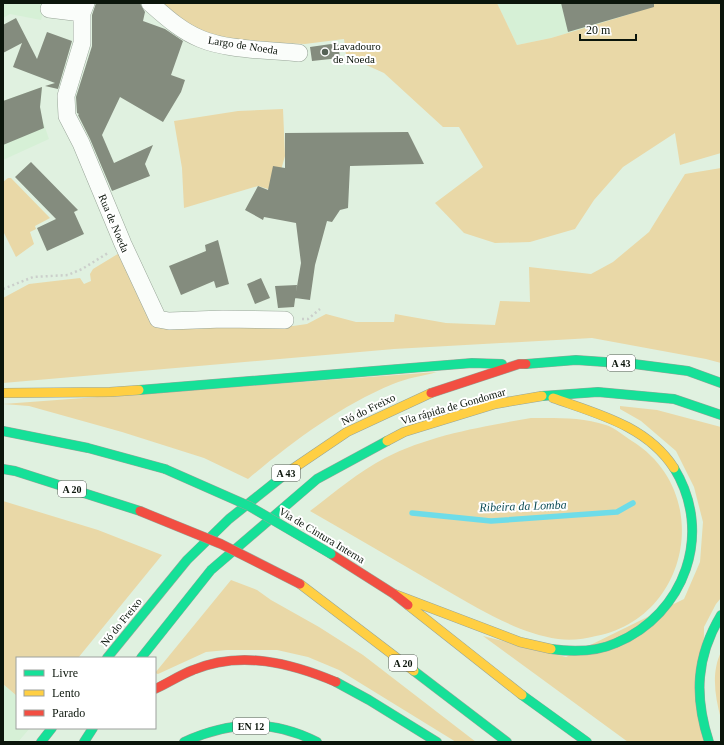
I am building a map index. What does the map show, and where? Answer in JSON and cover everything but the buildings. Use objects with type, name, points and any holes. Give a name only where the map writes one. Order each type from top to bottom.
[{"type":"main road","name":"Nó do Freixo","points":[[108,657],[187,560],[229,520],[300,462],[347,432],[427,394],[519,364],[576,360],[634,364],[688,371],[721,383]]},
{"type":"main road","points":[[3,394],[110,392],[472,363],[519,364]]},
{"type":"main road","name":"A 43","points":[[546,395],[598,392],[674,399],[721,415]]},
{"type":"main road","points":[[394,594],[488,628],[510,638],[554,650],[573,651],[593,650],[627,639],[644,629],[673,597],[683,580],[689,560],[693,520],[688,498],[679,476],[664,454],[644,437],[624,425],[546,395]]},
{"type":"main road","name":"Via rápida de Gondomar","points":[[142,657],[212,570],[317,479],[404,432],[495,404],[546,395]]},
{"type":"main road","name":"Via de Cintura Interna","points":[[3,431],[88,448],[165,469],[249,506],[331,554],[394,594],[504,682],[587,742]]},
{"type":"main road","name":"A 20","points":[[3,469],[16,471],[140,511],[222,544],[300,584],[507,742]]},
{"type":"main road","points":[[709,742],[701,715],[698,685],[702,655],[721,615]]},
{"type":"main road","points":[[156,688],[173,678],[204,666],[235,659],[288,664],[311,670],[330,679],[437,742]]},
{"type":"main road","name":"EN 12","points":[[184,742],[218,728],[245,725],[269,726],[292,730],[317,742]]},
{"type":"main road","points":[[41,742],[51,729]]},
{"type":"main road","points":[[88,735],[98,729]]},
{"type":"street","name":"Largo de Noeda","points":[[150,3],[173,22],[202,39],[255,49],[299,53]]},
{"type":"street","points":[[49,9],[84,8]]},
{"type":"street","name":"Rua de Noeda","points":[[84,8],[82,43],[66,96],[67,116],[81,143],[123,244],[158,319],[169,321],[223,319],[285,320]]},
{"type":"path","points":[[3,289],[33,277],[68,275],[82,269],[123,244]]},
{"type":"shaded area","points":[[3,3],[46,3],[41,20],[10,14],[3,18]]},
{"type":"shaded area","points":[[163,3],[497,3],[517,45],[551,38],[588,27],[630,14],[657,3],[721,3],[721,153],[680,165],[675,133],[623,167],[594,200],[575,229],[530,242],[495,243],[464,233],[435,203],[483,167],[459,127],[443,127],[384,73],[364,64],[347,62],[344,39],[305,44],[257,42],[212,37],[178,18]]},
{"type":"shaded area","points":[[497,3],[657,3],[630,14],[588,27],[551,38],[517,45]]},
{"type":"shaded area","points":[[42,87],[40,107],[41,116],[49,139],[3,160],[3,101]]},
{"type":"shaded area","points":[[283,109],[285,156],[275,191],[258,186],[184,208],[182,168],[174,121],[238,111]]},
{"type":"shaded area","points":[[721,168],[721,363],[592,338],[394,349],[3,383],[3,298],[29,284],[80,278],[84,284],[91,281],[90,274],[93,269],[121,252],[153,322],[293,326],[307,324],[326,314],[356,322],[394,322],[395,314],[446,323],[495,325],[500,301],[530,302],[529,267],[591,274],[613,262],[649,232],[685,174]]},
{"type":"shaded area","points":[[8,178],[11,178],[50,218],[35,226],[36,229],[30,232],[34,244],[16,257],[3,231],[3,182]]},
{"type":"shaded area","points":[[437,372],[398,382],[354,403],[299,438],[248,479],[204,458],[122,432],[29,406],[3,404]]},
{"type":"shaded area","points":[[620,406],[657,410],[721,427],[721,598],[716,604],[704,627],[703,742],[628,742],[483,636],[566,657],[684,599],[700,562],[703,522],[694,487],[676,451],[641,421],[620,409]]},
{"type":"shaded area","points":[[531,418],[578,419],[597,422],[609,426],[632,441],[658,463],[674,490],[681,520],[680,551],[670,580],[653,605],[628,625],[596,636],[573,640],[563,640],[529,632],[500,620],[310,511],[365,470],[402,450],[420,443],[456,433]]},
{"type":"shaded area","points":[[3,501],[98,530],[162,555],[79,657],[16,657],[16,695],[3,684]]},
{"type":"shaded area","points":[[231,580],[257,590],[271,600],[319,627],[363,655],[476,742],[456,742],[339,670],[308,657],[277,650],[227,650],[206,652],[158,674],[156,672]]},
{"type":"shaded area","points":[[721,652],[721,719],[717,702],[715,677]]},
{"type":"shaded area","points":[[3,684],[16,695],[16,729],[29,729],[18,742],[3,742]]},
{"type":"waterway","name":"Ribeira da Lomba","points":[[412,513],[491,521],[617,512],[633,503]]},
{"type":"traffic: fast","points":[[526,364],[576,360],[634,364],[688,371],[721,383]]},
{"type":"traffic: fast","points":[[139,390],[472,363],[502,364]]},
{"type":"traffic: fast","points":[[542,396],[598,392],[674,399],[721,415]]},
{"type":"traffic: fast","points":[[3,431],[88,448],[165,469]]},
{"type":"traffic: fast","points":[[142,657],[211,570],[317,479],[387,441]]},
{"type":"traffic: fast","points":[[551,649],[567,651],[592,650],[616,643],[640,630],[660,613],[675,592],[686,569],[691,544],[692,519],[686,493],[674,468]]},
{"type":"traffic: fast","points":[[3,469],[15,471],[140,511]]},
{"type":"traffic: fast","points":[[165,469],[249,506],[331,554]]},
{"type":"traffic: fast","points":[[108,657],[187,560],[229,519],[288,472]]},
{"type":"traffic: fast","points":[[709,742],[701,709],[700,677],[706,646],[721,615]]},
{"type":"traffic: fast","points":[[414,671],[507,742]]},
{"type":"traffic: fast","points":[[336,682],[369,700],[437,742]]},
{"type":"traffic: fast","points":[[522,695],[587,742]]},
{"type":"traffic: fast","points":[[184,742],[218,730],[251,726],[267,726],[284,729],[317,742]]},
{"type":"traffic: fast","points":[[41,742],[51,729]]},
{"type":"traffic: fast","points":[[84,742],[92,729]]},
{"type":"traffic: slow","points":[[3,393],[110,392],[139,390]]},
{"type":"traffic: slow","points":[[288,472],[347,432],[431,393]]},
{"type":"traffic: slow","points":[[387,441],[404,432],[495,404],[542,396]]},
{"type":"traffic: slow","points":[[553,398],[604,416],[636,432],[663,454],[674,468]]},
{"type":"traffic: slow","points":[[300,584],[414,671]]},
{"type":"traffic: slow","points":[[394,594],[520,642],[551,649]]},
{"type":"traffic: slow","points":[[408,605],[522,695]]},
{"type":"traffic: jam","points":[[431,393],[519,364],[526,364]]},
{"type":"traffic: jam","points":[[140,511],[221,544],[300,584]]},
{"type":"traffic: jam","points":[[331,554],[394,594],[408,605]]},
{"type":"traffic: jam","points":[[156,688],[188,672],[211,664],[247,660],[266,661],[301,669],[336,682]]},
{"type":"place","name":"Lavadouro de Noeda","points":[[325,52]]}]
